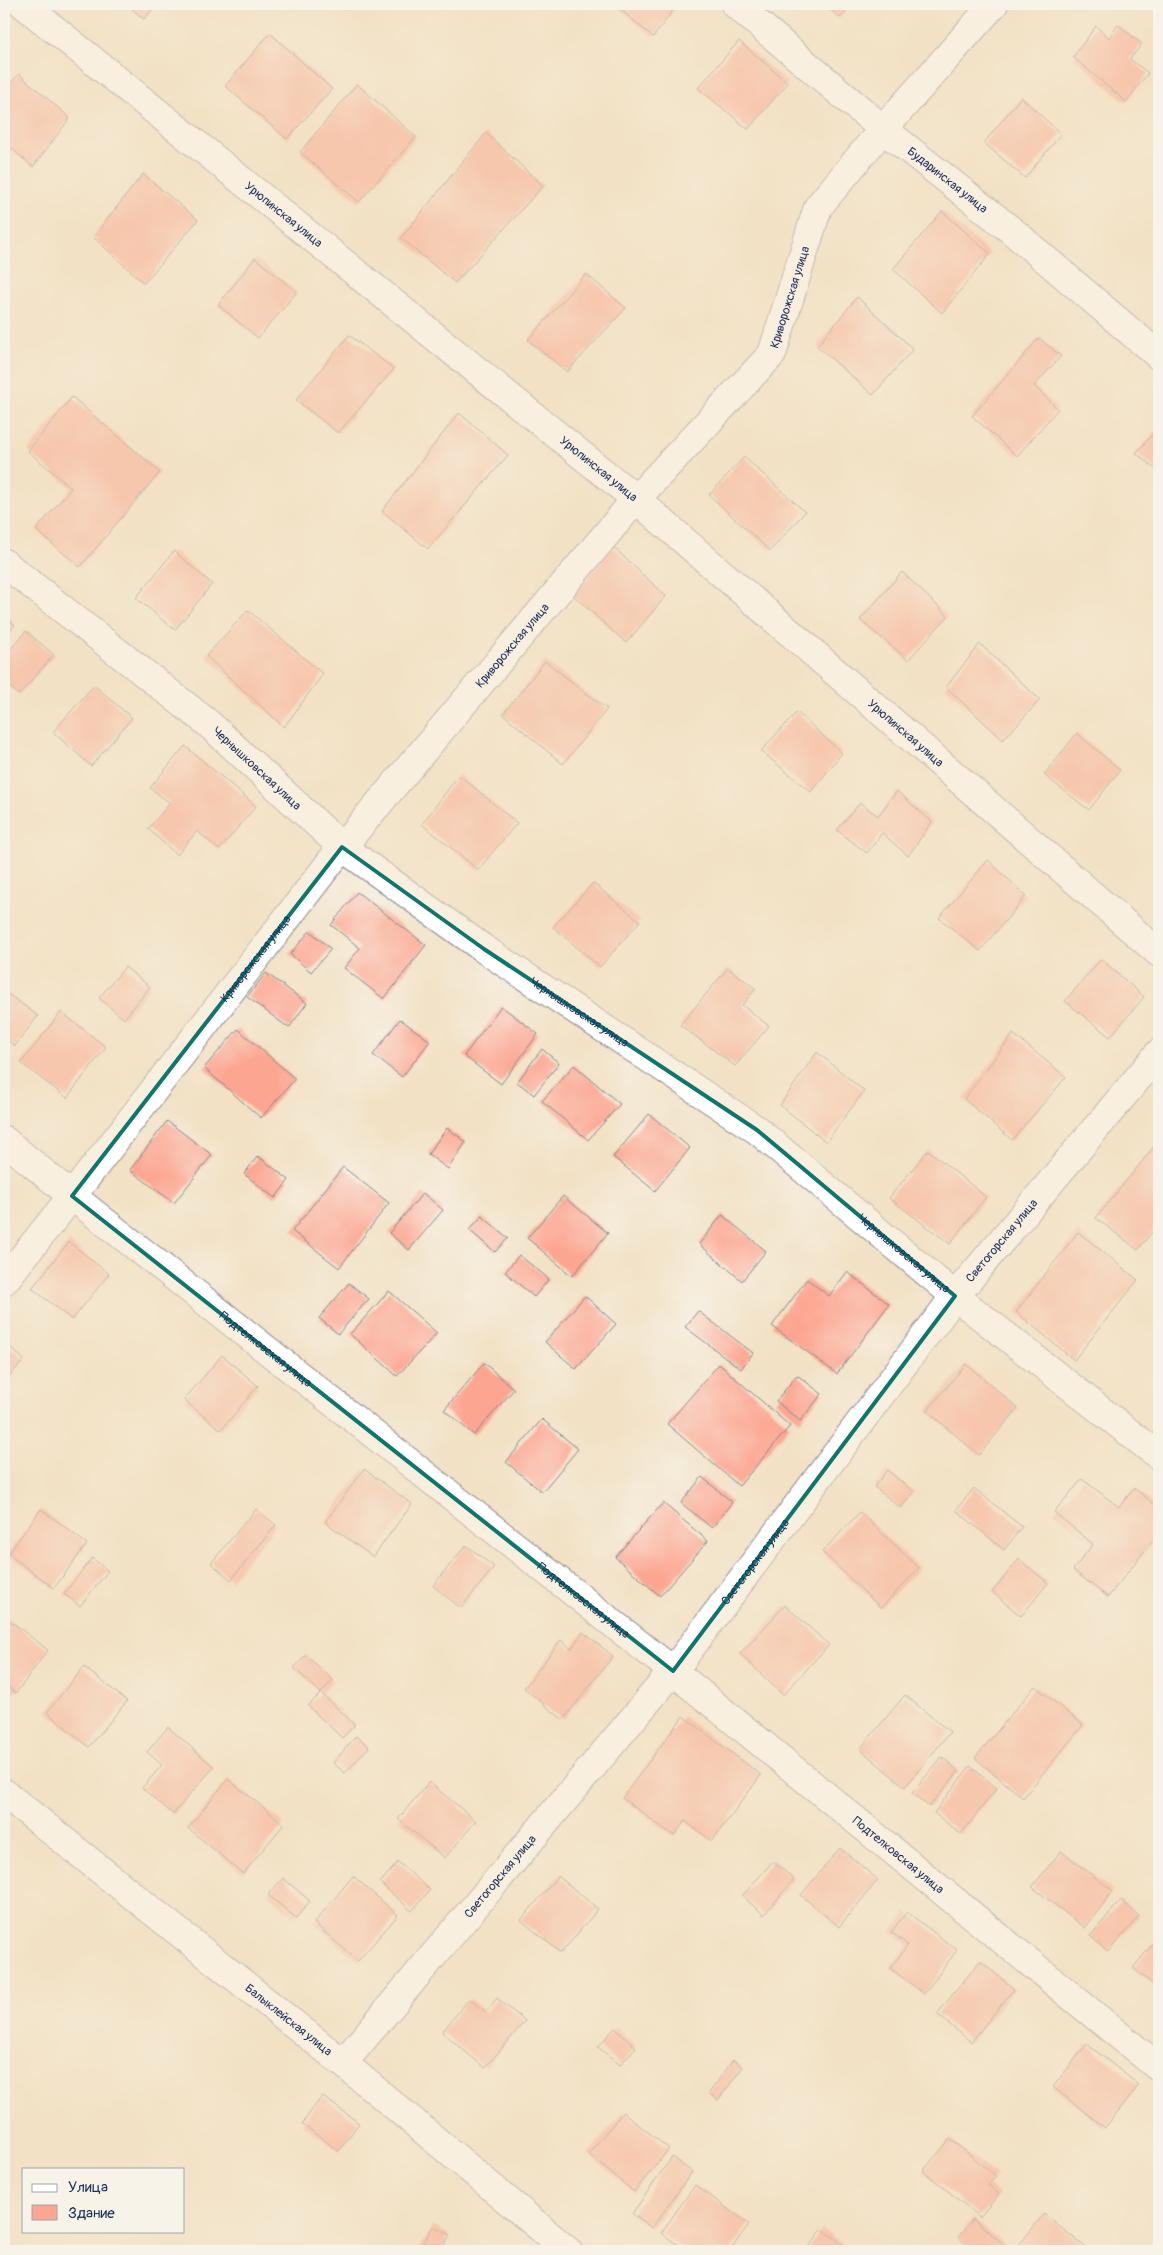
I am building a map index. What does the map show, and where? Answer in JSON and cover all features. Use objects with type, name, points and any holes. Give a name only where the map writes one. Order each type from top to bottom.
[{"type":"street","name":"Урюпинская улица","points":[[23,4],[636,499],[1159,953]]},
{"type":"street","name":"Бударинская улица","points":[[736,4],[883,129],[1011,230],[1159,356]]},
{"type":"street","name":"Криворожская улица","points":[[4,1281],[342,847],[636,499],[772,354],[818,207],[883,129],[994,4]]},
{"type":"street","name":"Чернышковская улица","points":[[4,563],[209,724],[342,847],[492,954],[757,1130],[955,1296],[1159,1456]]},
{"type":"street","name":"Светогорская улица","points":[[342,2063],[673,1670],[955,1296],[1159,1053]]},
{"type":"street","name":"Подтелковская улица","points":[[4,1140],[72,1196],[673,1670],[1159,2068]]},
{"type":"street","name":"Балыклейская улица","points":[[4,1794],[342,2063],[568,2251]]},
{"type":"highlighted area","points":[[342,847],[484,949],[757,1130],[955,1296],[673,1671],[72,1196]]},
{"type":"building","points":[[126,4],[157,4],[144,19]]},
{"type":"building","points":[[614,4],[678,4],[653,37]]},
{"type":"building","points":[[823,4],[852,4],[840,18]]},
{"type":"building","points":[[1118,25],[1142,44],[1130,59],[1148,73],[1126,102],[1073,57],[1096,26],[1109,38]]},
{"type":"building","points":[[270,33],[332,89],[287,139],[225,86]]},
{"type":"building","points":[[739,41],[788,83],[748,129],[698,88]]},
{"type":"building","points":[[19,74],[70,118],[33,167],[4,142],[4,91]]},
{"type":"building","points":[[357,84],[416,137],[359,202],[300,152]]},
{"type":"building","points":[[1021,97],[1061,134],[1025,178],[984,143]]},
{"type":"building","points":[[486,133],[543,186],[455,283],[401,238]]},
{"type":"building","points":[[143,174],[198,220],[144,283],[93,237]]},
{"type":"building","points":[[942,211],[990,254],[942,313],[893,269]]},
{"type":"building","points":[[255,258],[297,292],[258,338],[218,305]]},
{"type":"building","points":[[586,274],[626,308],[567,372],[528,340]]},
{"type":"building","points":[[857,297],[913,349],[873,395],[817,346]]},
{"type":"building","points":[[349,335],[394,369],[338,433],[296,400]]},
{"type":"building","points":[[1039,338],[1061,356],[1034,386],[1058,409],[1017,456],[972,416]]},
{"type":"building","points":[[72,397],[160,472],[80,567],[36,530],[71,488],[28,451]]},
{"type":"building","points":[[459,413],[508,455],[428,549],[382,511]]},
{"type":"building","points":[[1159,427],[1159,472],[1136,453]]},
{"type":"building","points":[[744,457],[805,512],[770,551],[709,495]]},
{"type":"building","points":[[613,547],[666,596],[626,643],[573,595]]},
{"type":"building","points":[[174,551],[212,584],[175,630],[136,598]]},
{"type":"building","points":[[902,572],[948,616],[908,660],[860,620]]},
{"type":"building","points":[[248,610],[323,674],[284,727],[206,656]]},
{"type":"building","points":[[4,615],[15,625],[4,638]]},
{"type":"building","points":[[26,631],[54,655],[19,695],[4,682],[4,657]]},
{"type":"building","points":[[980,644],[1040,700],[1003,740],[946,687]]},
{"type":"building","points":[[545,661],[607,709],[563,764],[503,714]]},
{"type":"building","points":[[94,685],[132,718],[91,766],[53,732]]},
{"type":"building","points":[[797,712],[842,753],[811,792],[761,751]]},
{"type":"building","points":[[1077,733],[1120,770],[1089,810],[1044,775]]},
{"type":"building","points":[[185,746],[256,806],[219,850],[197,831],[177,855],[148,829],[170,803],[150,788]]},
{"type":"building","points":[[459,775],[517,823],[478,870],[422,824]]},
{"type":"building","points":[[897,791],[932,822],[908,856],[882,833],[867,853],[837,830],[860,803],[878,816]]},
{"type":"building","points":[[988,860],[1026,896],[980,951],[939,918]]},
{"type":"building","points":[[593,883],[640,921],[600,967],[553,927]]},
{"type":"building","points":[[357,892],[426,945],[384,999],[344,968],[360,948],[331,925]]},
{"type":"building","points":[[310,931],[331,949],[311,972],[290,954]]},
{"type":"building","points":[[1101,959],[1144,997],[1110,1037],[1065,1001]]},
{"type":"building","points":[[125,967],[150,987],[124,1019],[99,998]]},
{"type":"building","points":[[728,968],[756,989],[742,1005],[769,1026],[735,1066],[680,1025]]},
{"type":"building","points":[[266,973],[307,1003],[289,1028],[247,997]]},
{"type":"building","points":[[8,994],[38,1016],[15,1046],[4,1037],[4,1000]]},
{"type":"building","points":[[501,1006],[538,1034],[501,1084],[464,1056]]},
{"type":"building","points":[[61,1012],[106,1047],[67,1098],[21,1063]]},
{"type":"building","points":[[400,1019],[430,1041],[402,1077],[373,1055]]},
{"type":"building","points":[[238,1029],[295,1079],[261,1118],[204,1068]]},
{"type":"building","points":[[1013,1034],[1066,1077],[1012,1140],[964,1099]]},
{"type":"building","points":[[542,1049],[559,1063],[534,1095],[517,1082]]},
{"type":"building","points":[[817,1052],[864,1091],[826,1142],[780,1105]]},
{"type":"building","points":[[574,1065],[620,1104],[588,1140],[542,1101]]},
{"type":"building","points":[[649,1114],[690,1148],[655,1191],[613,1157]]},
{"type":"building","points":[[167,1121],[212,1155],[174,1203],[130,1170]]},
{"type":"building","points":[[447,1128],[466,1142],[448,1169],[428,1154]]},
{"type":"building","points":[[1157,1143],[1159,1145],[1159,1223],[1138,1250],[1096,1218]]},
{"type":"building","points":[[928,1150],[986,1197],[950,1244],[889,1198]]},
{"type":"building","points":[[258,1156],[289,1180],[275,1198],[244,1174]]},
{"type":"building","points":[[343,1167],[389,1203],[339,1268],[292,1231]]},
{"type":"building","points":[[423,1193],[443,1210],[409,1250],[389,1233]]},
{"type":"building","points":[[563,1196],[608,1233],[572,1276],[527,1238]]},
{"type":"building","points":[[722,1215],[766,1251],[742,1281],[699,1244]]},
{"type":"building","points":[[482,1216],[508,1238],[495,1252],[469,1230]]},
{"type":"building","points":[[1078,1232],[1138,1280],[1074,1360],[1016,1312]]},
{"type":"building","points":[[69,1242],[109,1274],[72,1320],[32,1288]]},
{"type":"building","points":[[519,1255],[549,1279],[534,1297],[505,1272]]},
{"type":"building","points":[[847,1272],[889,1304],[837,1374],[772,1326],[807,1279],[829,1296]]},
{"type":"building","points":[[349,1283],[369,1299],[338,1334],[319,1318]]},
{"type":"building","points":[[389,1291],[437,1333],[397,1376],[350,1334]]},
{"type":"building","points":[[585,1296],[616,1324],[576,1369],[545,1342]]},
{"type":"building","points":[[698,1311],[753,1353],[741,1369],[685,1327]]},
{"type":"building","points":[[4,1341],[24,1360],[4,1382]]},
{"type":"building","points":[[222,1355],[258,1386],[221,1430],[184,1400]]},
{"type":"building","points":[[484,1363],[514,1389],[474,1435],[444,1410]]},
{"type":"building","points":[[719,1364],[790,1426],[739,1486],[667,1424]]},
{"type":"building","points":[[966,1364],[1018,1408],[979,1455],[927,1411]]},
{"type":"building","points":[[797,1375],[822,1394],[800,1421],[776,1401]]},
{"type":"building","points":[[542,1419],[578,1449],[542,1492],[506,1462]]},
{"type":"building","points":[[364,1469],[412,1504],[373,1557],[325,1522]]},
{"type":"building","points":[[887,1470],[914,1492],[901,1508],[874,1487]]},
{"type":"building","points":[[702,1477],[732,1502],[712,1528],[681,1503]]},
{"type":"building","points":[[1082,1479],[1119,1507],[1134,1488],[1159,1508],[1159,1533],[1108,1597],[1073,1570],[1093,1544],[1054,1512]]},
{"type":"building","points":[[974,1488],[1022,1527],[1004,1550],[956,1510]]},
{"type":"building","points":[[663,1503],[708,1541],[660,1596],[615,1557]]},
{"type":"building","points":[[41,1509],[87,1544],[54,1588],[8,1554]]},
{"type":"building","points":[[256,1509],[276,1525],[231,1580],[211,1563]]},
{"type":"building","points":[[860,1512],[919,1568],[881,1608],[822,1552]]},
{"type":"building","points":[[466,1545],[494,1567],[461,1608],[433,1586]]},
{"type":"building","points":[[92,1558],[108,1571],[80,1606],[64,1594]]},
{"type":"building","points":[[1019,1559],[1048,1583],[1021,1616],[992,1592]]},
{"type":"building","points":[[785,1605],[829,1645],[783,1695],[740,1654]]},
{"type":"building","points":[[4,1616],[48,1650],[16,1693],[4,1684]]},
{"type":"building","points":[[583,1632],[613,1656],[563,1720],[524,1688],[561,1640],[571,1649]]},
{"type":"building","points":[[306,1655],[333,1680],[321,1693],[294,1668]]},
{"type":"building","points":[[84,1667],[127,1701],[89,1747],[47,1712]]},
{"type":"building","points":[[1035,1686],[1083,1725],[1023,1798],[975,1758]]},
{"type":"building","points":[[321,1693],[355,1725],[342,1738],[308,1706]]},
{"type":"building","points":[[905,1695],[950,1732],[905,1787],[860,1749]]},
{"type":"building","points":[[683,1716],[761,1775],[712,1841],[685,1821],[674,1836],[622,1798]]},
{"type":"building","points":[[168,1727],[214,1767],[173,1814],[142,1788],[162,1765],[147,1752]]},
{"type":"building","points":[[356,1736],[369,1747],[345,1773],[333,1763]]},
{"type":"building","points":[[942,1757],[959,1771],[929,1807],[912,1793]]},
{"type":"building","points":[[970,1766],[997,1788],[961,1834],[934,1813]]},
{"type":"building","points":[[228,1779],[284,1824],[243,1874],[188,1828]]},
{"type":"building","points":[[429,1782],[476,1821],[445,1858],[398,1819]]},
{"type":"building","points":[[840,1848],[878,1880],[839,1927],[801,1895]]},
{"type":"building","points":[[1061,1851],[1113,1891],[1085,1928],[1032,1887]]},
{"type":"building","points":[[773,1861],[794,1879],[764,1915],[742,1896]]},
{"type":"building","points":[[398,1862],[430,1890],[412,1911],[380,1883]]},
{"type":"building","points":[[353,1876],[398,1915],[358,1961],[314,1923]]},
{"type":"building","points":[[558,1876],[598,1909],[561,1953],[521,1920]]},
{"type":"building","points":[[283,1878],[310,1901],[296,1918],[268,1895]]},
{"type":"building","points":[[1121,1900],[1139,1916],[1108,1952],[1090,1936]]},
{"type":"building","points":[[907,1912],[957,1950],[924,1994],[890,1968],[908,1945],[891,1932]]},
{"type":"building","points":[[1159,1936],[1159,1989],[1133,1968]]},
{"type":"building","points":[[980,1961],[1014,1989],[971,2042],[937,2014]]},
{"type":"building","points":[[497,1998],[525,2021],[485,2068],[442,2032],[469,1999],[486,2012]]},
{"type":"building","points":[[615,2028],[636,2047],[620,2065],[598,2047]]},
{"type":"building","points":[[1087,2044],[1139,2085],[1105,2128],[1053,2087]]},
{"type":"building","points":[[733,2060],[743,2067],[718,2100],[709,2093]]},
{"type":"building","points":[[322,2096],[359,2123],[339,2151],[302,2124]]},
{"type":"building","points":[[623,2112],[669,2149],[634,2192],[588,2154]]},
{"type":"building","points":[[950,2139],[996,2176],[988,2185],[999,2194],[980,2217],[923,2171]]},
{"type":"building","points":[[672,2157],[692,2172],[652,2228],[632,2214]]},
{"type":"building","points":[[695,2185],[749,2224],[730,2251],[687,2251],[661,2233]]},
{"type":"building","points":[[1044,2214],[1090,2251],[1028,2251],[1019,2245]]},
{"type":"building","points":[[973,2219],[1012,2251],[974,2251],[958,2237]]},
{"type":"building","points":[[433,2226],[450,2235],[441,2251],[419,2251]]},
{"type":"building","points":[[822,2229],[846,2246],[843,2251],[806,2251]]}]
